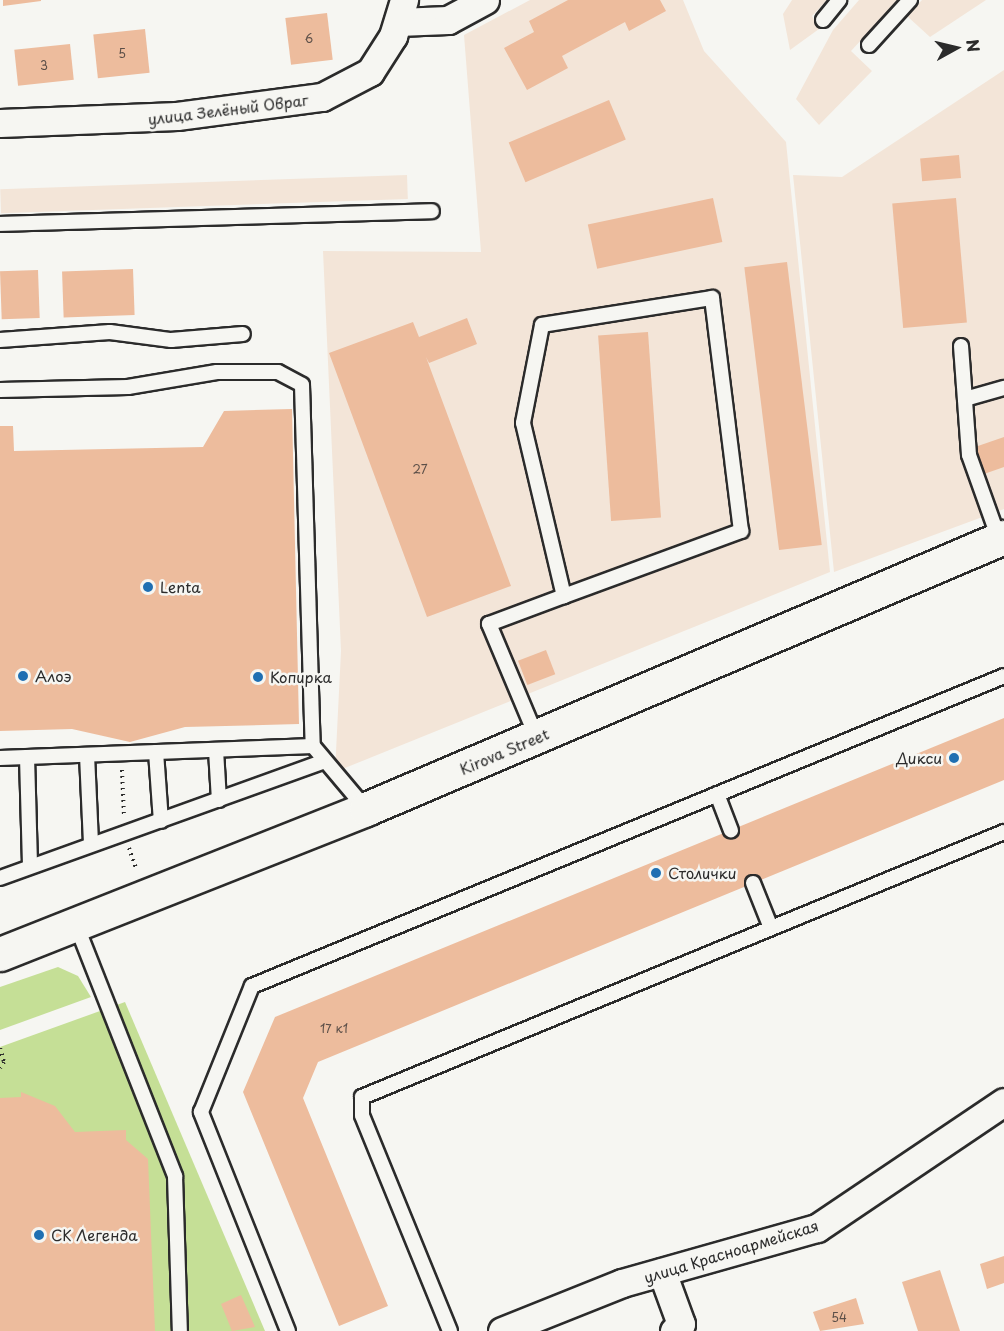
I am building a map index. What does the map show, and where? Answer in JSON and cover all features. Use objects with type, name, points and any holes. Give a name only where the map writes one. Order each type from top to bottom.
[{"type":"street","name":"улица Зелёный Овраг","points":[[0,123],[177,116],[322,97],[370,72],[401,11],[448,20],[485,0]]},
{"type":"street","name":"Kirova Street","points":[[0,954],[77,927],[366,809],[1002,538]]},
{"type":"street","name":"улица Красноармейская","points":[[502,1331],[662,1272],[817,1228],[1004,1102]]},
{"type":"street","points":[[662,1272],[681,1324],[674,1331]]},
{"type":"lane","points":[[823,20],[839,0]]},
{"type":"lane","points":[[869,45],[910,0]]},
{"type":"lane","points":[[0,224],[432,211]]},
{"type":"lane","points":[[537,738],[489,624],[741,531],[712,298],[542,325],[523,423],[564,596]]},
{"type":"lane","points":[[0,340],[110,332],[171,340],[243,334]]},
{"type":"lane","points":[[961,346],[969,455],[1002,538]]},
{"type":"lane","points":[[0,390],[128,387],[217,372],[278,372],[302,385],[313,746],[322,762],[366,809]]},
{"type":"lane","points":[[965,399],[1004,388]]},
{"type":"lane","points":[[288,1331],[201,1112],[252,986],[1004,676]]},
{"type":"lane","points":[[0,758],[313,746]]},
{"type":"lane","points":[[216,750],[219,800]]},
{"type":"lane","points":[[156,752],[161,821]]},
{"type":"lane","points":[[87,755],[91,844]]},
{"type":"lane","points":[[27,757],[30,866]]},
{"type":"lane","points":[[0,878],[322,762]]},
{"type":"lane","points":[[717,794],[731,830]]},
{"type":"lane","points":[[450,1331],[362,1115],[362,1097],[1004,832]]},
{"type":"lane","points":[[753,883],[771,928]]},
{"type":"lane","points":[[77,927],[175,1176],[180,1331]]},
{"type":"path","points":[[122,763],[124,822]]},
{"type":"path","points":[[127,842],[136,868]]},
{"type":"path","points":[[0,1048],[0,1068]]},
{"type":"shaded area","points":[[530,0],[683,0],[704,51],[786,142],[830,572],[335,772],[341,651],[323,251],[481,252],[464,35]]},
{"type":"shaded area","points":[[792,0],[827,0],[812,16],[819,29],[790,50],[783,14]]},
{"type":"shaded area","points":[[859,0],[898,0],[851,51],[872,71],[819,125],[796,99],[833,30]]},
{"type":"shaded area","points":[[922,0],[986,0],[930,37],[907,16]]},
{"type":"shaded area","points":[[1004,70],[1004,509],[834,572],[793,175],[842,177]]},
{"type":"shaded area","points":[[407,175],[408,199],[1,213],[0,189]]},
{"type":"green space","points":[[58,967],[78,976],[91,997],[0,1030],[0,987]]},
{"type":"green space","points":[[125,1002],[265,1331],[0,1331],[0,1047]]},
{"type":"building","points":[[3,0],[41,0],[41,1],[3,6]]},
{"type":"building","points":[[568,0],[660,0],[666,11],[629,31],[625,22],[562,56],[568,68],[527,90],[504,48],[534,32],[529,21]]},
{"type":"building","points":[[327,13],[333,60],[291,65],[285,18]]},
{"type":"building","points":[[145,29],[150,73],[98,78],[93,34]]},
{"type":"building","points":[[70,44],[74,80],[18,86],[14,50]]},
{"type":"building","points":[[609,100],[626,140],[525,182],[509,143]]},
{"type":"building","points":[[959,155],[961,178],[922,181],[920,158]]},
{"type":"building","points":[[713,198],[722,242],[597,269],[588,225]]},
{"type":"building","points":[[956,198],[967,323],[903,328],[892,204]]},
{"type":"building","points":[[787,262],[822,545],[779,550],[744,267]]},
{"type":"building","points":[[133,269],[135,315],[64,317],[62,271]]},
{"type":"building","points":[[38,270],[40,318],[2,319],[0,271]]},
{"type":"building","points":[[467,318],[477,344],[429,363],[426,357],[511,586],[427,617],[329,353],[413,322],[419,337]]},
{"type":"building","points":[[648,332],[661,518],[611,521],[598,335]]},
{"type":"building","name":"Lenta","points":[[292,409],[299,724],[185,727],[130,742],[72,729],[0,731],[0,426],[13,426],[14,451],[203,447],[224,411]]},
{"type":"building","points":[[1004,437],[1004,467],[984,474],[975,447]]},
{"type":"building","points":[[546,650],[555,674],[527,685],[518,661]]},
{"type":"building","points":[[1004,718],[1004,780],[318,1062],[303,1098],[388,1306],[339,1326],[243,1092],[275,1017]]},
{"type":"building","points":[[21,1092],[55,1106],[75,1132],[126,1130],[126,1140],[148,1159],[155,1331],[0,1331],[0,1098],[21,1097]]},
{"type":"building","points":[[1004,1256],[1004,1283],[987,1289],[980,1264]]},
{"type":"building","points":[[940,1270],[960,1331],[918,1331],[902,1282]]},
{"type":"building","points":[[241,1295],[255,1327],[232,1331],[221,1304]]},
{"type":"building","points":[[856,1298],[864,1324],[820,1331],[813,1312]]},
{"type":"place","name":"Lenta","points":[[148,587]]},
{"type":"place","name":"Алоэ","points":[[23,676]]},
{"type":"place","name":"Копирка","points":[[258,677]]},
{"type":"place","name":"Дикси","points":[[954,758]]},
{"type":"place","name":"Столички","points":[[656,873]]},
{"type":"place","name":"СК Легенда","points":[[39,1235]]}]
